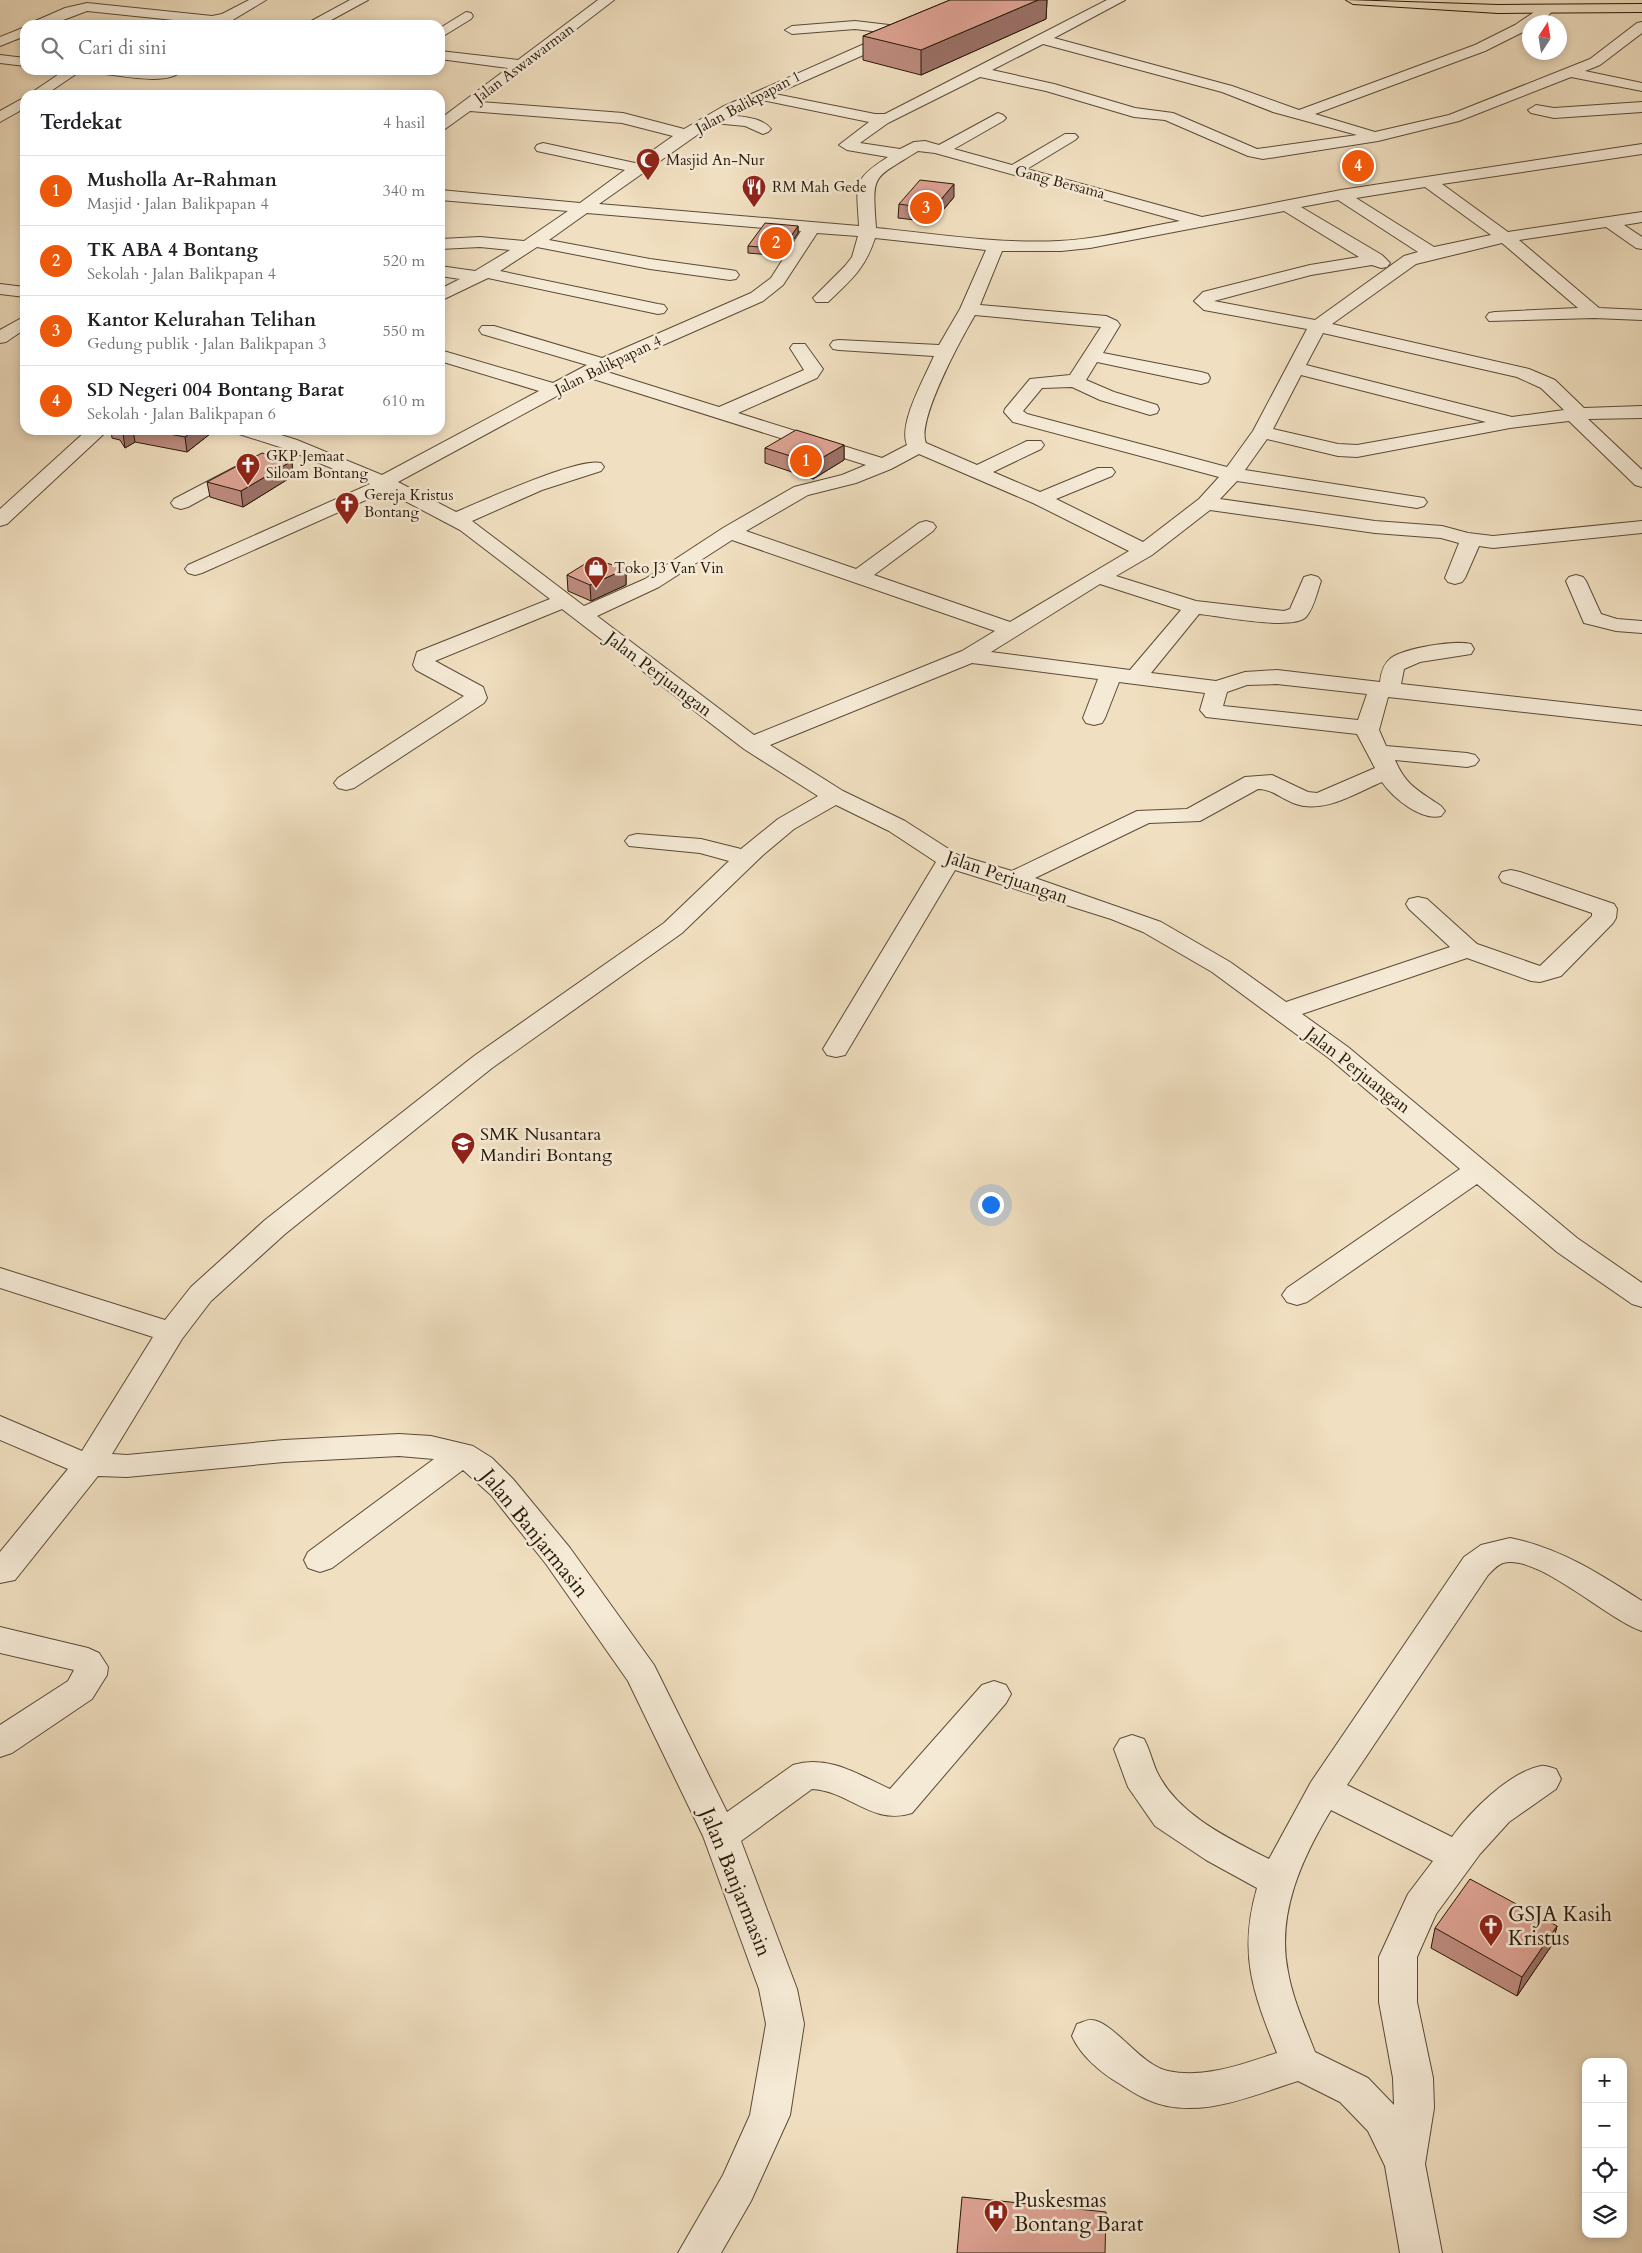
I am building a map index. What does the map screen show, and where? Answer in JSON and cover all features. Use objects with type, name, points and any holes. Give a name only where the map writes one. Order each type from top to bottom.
[{"type":"main road","points":[[1353,0],[1427,7],[1545,11],[1642,8]]},
{"type":"main road","points":[[1424,0],[1526,4],[1642,1]]},
{"type":"street","points":[[49,20],[70,11],[86,7],[220,20],[259,0]]},
{"type":"street","points":[[321,20],[361,0]]},
{"type":"street","name":"Jalan Aswawarman","points":[[445,122],[524,65],[607,0]]},
{"type":"street","points":[[901,154],[847,145],[883,119],[894,116],[1118,0]]},
{"type":"street","points":[[1299,115],[1480,48],[1520,28],[1545,11]]},
{"type":"street","points":[[445,31],[466,16]]},
{"type":"street","name":"Jalan Balikpapan 1","points":[[445,294],[484,275],[532,244],[712,118],[845,55],[912,29],[855,25],[792,30]]},
{"type":"street","points":[[978,72],[1049,87],[1134,112],[1168,116],[1260,154],[1378,136],[1454,118],[1595,62],[1642,26]]},
{"type":"street","points":[[0,42],[20,33]]},
{"type":"street","points":[[1040,40],[1227,89],[1299,115],[1378,136]]},
{"type":"street","points":[[445,56],[524,65]]},
{"type":"street","points":[[0,60],[20,62]]},
{"type":"street","points":[[1568,72],[1642,87]]},
{"type":"street","points":[[43,90],[67,75]]},
{"type":"street","points":[[760,95],[883,119]]},
{"type":"street","points":[[0,117],[20,105]]},
{"type":"street","points":[[468,106],[623,118],[687,135]]},
{"type":"street","points":[[1536,110],[1554,113],[1642,107]]},
{"type":"street","points":[[712,118],[748,122],[763,129]]},
{"type":"street","points":[[941,150],[998,118]]},
{"type":"street","points":[[1014,170],[1070,137]]},
{"type":"street","name":"Gang Bersama","points":[[901,154],[920,146],[941,150],[1199,221]]},
{"type":"street","points":[[542,148],[638,168]]},
{"type":"street","points":[[445,195],[868,232],[996,246],[1049,248],[1070,246],[1340,196],[1642,150]]},
{"type":"street","points":[[822,298],[856,263],[868,232],[866,181],[871,174],[901,154]]},
{"type":"street","points":[[1430,183],[1505,237],[1594,312]]},
{"type":"street","points":[[1340,196],[1431,252]]},
{"type":"street","points":[[1286,205],[1395,272]]},
{"type":"street","points":[[752,744],[970,656],[1098,577],[1145,551],[1206,503],[1232,474],[1262,432],[1318,326],[1410,260],[1431,252],[1505,237],[1642,217]]},
{"type":"street","points":[[1609,222],[1642,244]]},
{"type":"street","name":"Jalan Balikpapan 4","points":[[195,569],[385,483],[596,368],[757,297],[769,289],[790,264],[812,227]]},
{"type":"street","points":[[445,244],[480,242],[532,244],[655,265],[730,275]]},
{"type":"street","points":[[996,246],[969,308],[945,352],[915,424],[914,438],[918,447],[1040,499],[1145,551]]},
{"type":"street","points":[[1376,259],[1310,270],[1209,296],[1203,301],[1210,306],[1318,326],[1522,373],[1548,384],[1586,414],[1642,482]]},
{"type":"street","points":[[445,271],[484,275],[658,309]]},
{"type":"street","points":[[0,289],[20,291]]},
{"type":"street","points":[[969,308],[1107,321],[1111,327],[1093,356],[1073,381]]},
{"type":"street","points":[[1495,317],[1594,312],[1642,315]]},
{"type":"street","points":[[0,338],[20,324]]},
{"type":"street","points":[[488,330],[884,465]]},
{"type":"street","points":[[839,345],[945,352]]},
{"type":"street","points":[[724,412],[811,374],[814,369],[799,348]]},
{"type":"street","points":[[1093,356],[1201,378]]},
{"type":"street","points":[[445,357],[556,390]]},
{"type":"street","points":[[1295,368],[1512,423]]},
{"type":"street","points":[[1150,409],[1107,396],[1073,381],[1037,383],[1013,412],[1020,418],[1232,474],[1417,502]]},
{"type":"street","points":[[1262,432],[1338,450],[1357,452],[1512,423],[1586,414],[1642,412]]},
{"type":"street","points":[[0,520],[93,435]]},
{"type":"street","name":"Jalan Perjuangan","points":[[262,435],[290,444],[385,483],[456,520],[515,561],[572,608],[752,744],[835,796],[897,826],[949,860],[1014,878],[1152,927],[1222,967],[1339,1053],[1567,1246],[1642,1297]]},
{"type":"street","points":[[181,502],[290,444]]},
{"type":"street","points":[[978,472],[1034,445]]},
{"type":"street","points":[[346,783],[476,698],[475,692],[424,665],[425,657],[652,583],[730,532],[801,491],[849,479],[884,465],[918,447]]},
{"type":"street","points":[[456,520],[535,486],[594,467]]},
{"type":"street","points":[[1040,499],[1105,472]]},
{"type":"street","points":[[1206,503],[1383,528],[1442,532],[1470,540],[1493,542],[1642,527]]},
{"type":"street","points":[[859,577],[926,527]]},
{"type":"street","points":[[730,532],[1011,630]]},
{"type":"street","points":[[1455,578],[1470,540]]},
{"type":"street","points":[[1098,577],[1194,607],[1291,616],[1299,612],[1311,581]]},
{"type":"street","points":[[1576,581],[1592,618],[1608,624],[1642,627]]},
{"type":"street","points":[[1136,677],[1194,607]]},
{"type":"street","points":[[1433,811],[1397,786],[1368,736],[1368,728],[1394,668],[1399,661],[1412,657],[1463,649]]},
{"type":"street","points":[[970,656],[1217,688],[1245,679],[1266,677],[1642,718]]},
{"type":"street","points":[[1094,718],[1111,674]]},
{"type":"street","points":[[1217,688],[1211,710],[1214,712],[1368,728]]},
{"type":"street","points":[[1014,878],[1145,816],[1192,816],[1253,782],[1272,782],[1302,798],[1313,801],[1320,800],[1384,762],[1468,760]]},
{"type":"street","points":[[1,1572],[90,1464],[171,1332],[201,1294],[275,1227],[483,1062],[668,933],[745,858],[786,824],[835,796]]},
{"type":"street","points":[[637,841],[701,846],[745,858]]},
{"type":"street","points":[[836,1049],[949,860]]},
{"type":"street","points":[[1418,904],[1468,949],[1531,973],[1547,974],[1604,918],[1605,910],[1600,906],[1511,878]]},
{"type":"street","points":[[1283,1012],[1468,949]]},
{"type":"street","points":[[1297,1295],[1478,1170]]},
{"type":"street","points":[[0,1278],[171,1332]]},
{"type":"street","name":"Jalan Banjarmasin","points":[[0,1427],[67,1458],[90,1464],[127,1466],[284,1451],[399,1445],[431,1447],[462,1454],[481,1466],[502,1486],[558,1556],[642,1674],[721,1836],[782,2006],[770,2116],[737,2188],[699,2253]]},
{"type":"street","points":[[320,1560],[462,1454]]},
{"type":"street","points":[[1421,2253],[1405,2164],[1382,2119],[1354,2090],[1300,2063],[1274,1995],[1268,1968],[1266,1939],[1270,1909],[1277,1881],[1290,1853],[1325,1790],[1476,1566],[1495,1552],[1521,1552],[1553,1562],[1642,1618]]},
{"type":"street","points":[[0,1640],[76,1657],[87,1662],[91,1667],[90,1675],[80,1690],[0,1744]]},
{"type":"street","points":[[721,1836],[806,1775],[828,1776],[887,1803],[899,1803],[994,1694]]},
{"type":"street","points":[[1132,1749],[1141,1777],[1168,1816],[1219,1850],[1277,1881]]},
{"type":"street","points":[[1405,2164],[1414,2108],[1412,2078],[1398,2002],[1398,1957],[1421,1904],[1491,1815],[1513,1795],[1543,1779]]},
{"type":"street","points":[[1325,1790],[1458,1856]]},
{"type":"street","points":[[1091,2036],[1122,2065],[1159,2087],[1197,2092],[1236,2083],[1300,2063]]},
{"type":"building","points":[[950,0],[1038,0],[921,50],[863,36]]},
{"type":"building","points":[[920,180],[954,184],[933,209],[899,204]]},
{"type":"building","points":[[765,223],[798,226],[782,249],[748,246]]},
{"type":"building","points":[[796,430],[844,445],[813,463],[765,448]]},
{"type":"building","points":[[262,453],[292,461],[241,491],[207,482]]},
{"type":"building","points":[[593,559],[626,569],[590,585],[567,575]]},
{"type":"building","name":"GSJA Kasih Kristus","points":[[1470,1879],[1557,1926],[1522,1977],[1435,1928]]},
{"type":"building","points":[[962,2197],[1106,2212],[1105,2253],[957,2253]]},
{"type":"place","name":"SD Negeri 004 Bontang Barat","points":[[1358,166]]},
{"type":"place","name":"Masjid An-Nur","points":[[648,181]]},
{"type":"place","name":"RM Mah Gede","points":[[754,208]]},
{"type":"place","name":"Kantor Kelurahan Telihan","points":[[926,208]]},
{"type":"place","name":"TK ABA 4 Bontang","points":[[776,243]]},
{"type":"place","name":"Musholla Ar-Rahman","points":[[806,461]]},
{"type":"place","name":"GKP Jemaat Siloam Bontang","points":[[248,486]]},
{"type":"place","name":"Gereja Kristus Bontang","points":[[347,525]]},
{"type":"place","name":"Toko J3 Van Vin","points":[[596,589]]},
{"type":"place","name":"SMK Nusantara Mandiri Bontang","points":[[463,1165]]},
{"type":"place","name":"GSJA Kasih Kristus","points":[[1491,1947]]},
{"type":"place","name":"Puskesmas Bontang Barat","points":[[996,2233]]}]
